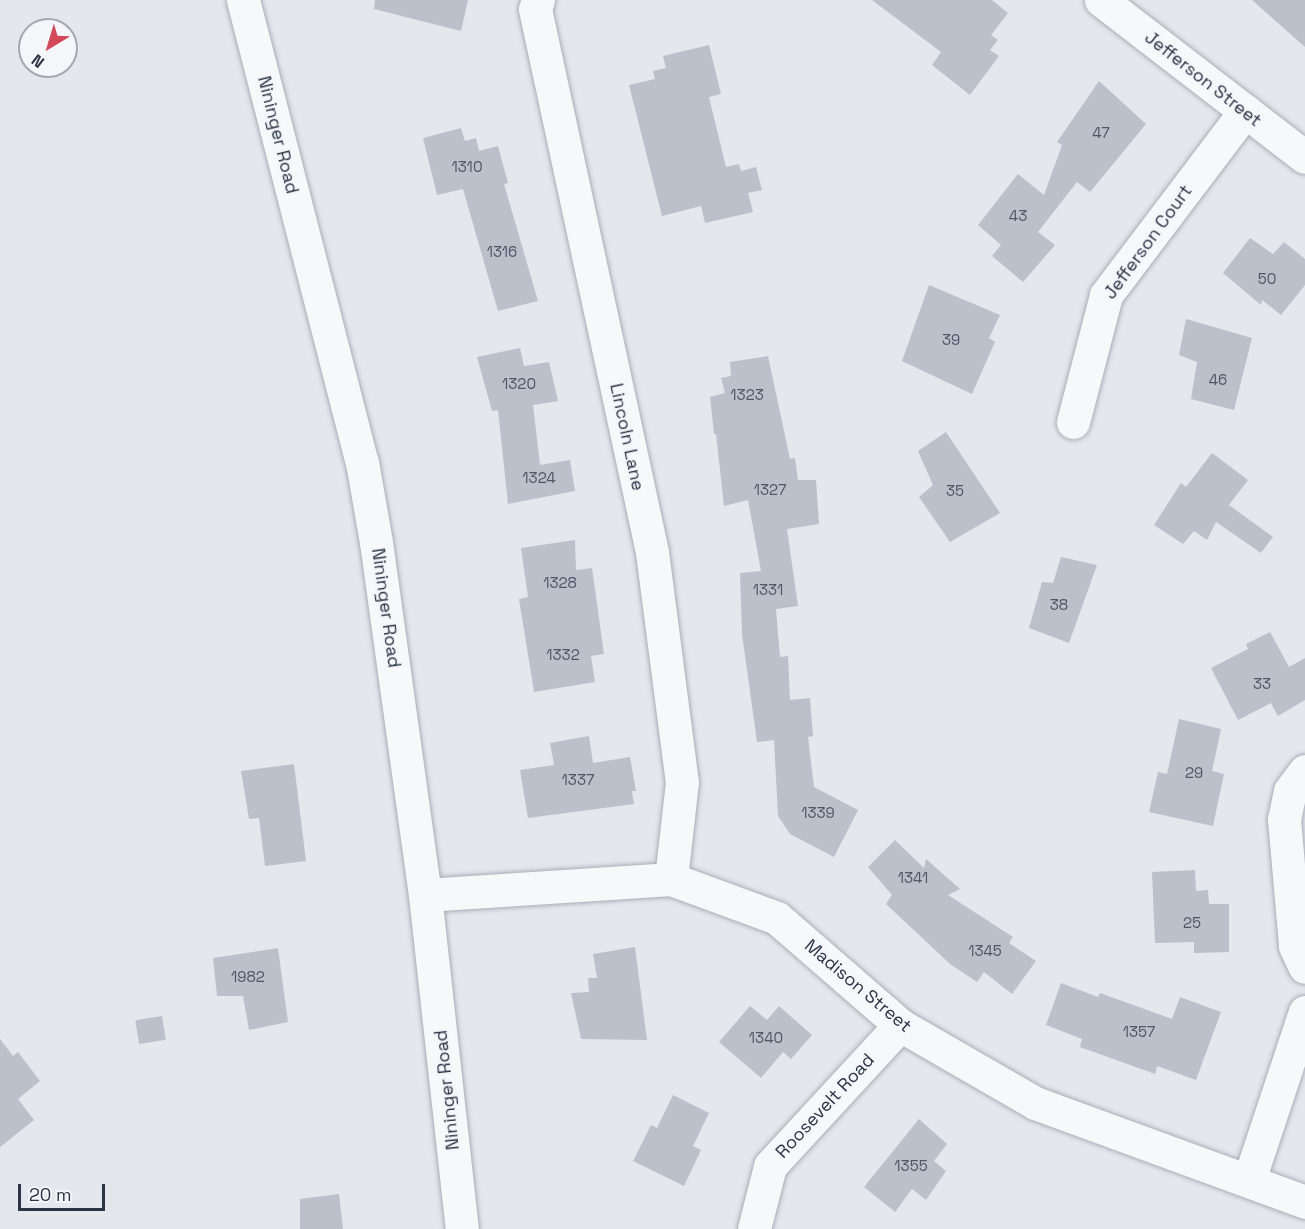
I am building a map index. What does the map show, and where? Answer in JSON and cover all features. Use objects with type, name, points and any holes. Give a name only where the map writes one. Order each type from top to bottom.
[{"type":"street","name":"Nininger Road","points":[[243,0],[362,462],[376,542],[425,895],[462,1229]]},
{"type":"street","name":"Lincoln Lane","points":[[538,0],[535,9],[652,552],[682,782],[671,879]]},
{"type":"street","name":"Jefferson Street","points":[[1101,0],[1305,157]]},
{"type":"street","name":"Jefferson Court","points":[[1073,422],[1106,295],[1245,111]]},
{"type":"street","points":[[1305,771],[1290,791],[1284,819],[1295,946],[1305,967]]},
{"type":"street","name":"Madison Street","points":[[425,895],[671,879],[777,918],[900,1025],[1035,1103],[1305,1202]]},
{"type":"street","points":[[1249,1180],[1305,1012]]},
{"type":"street","name":"Roosevelt Road","points":[[754,1229],[770,1166],[900,1025]]},
{"type":"building","points":[[375,0],[468,0],[461,31],[374,9]]},
{"type":"building","points":[[872,0],[992,0],[1008,13],[991,35],[998,40],[990,50],[999,56],[970,95],[932,65],[941,52]]},
{"type":"building","points":[[1252,0],[1305,0],[1305,47]]},
{"type":"building","points":[[709,45],[721,94],[709,97],[726,167],[739,164],[741,171],[756,167],[762,190],[748,193],[753,212],[705,223],[701,206],[662,216],[629,85],[655,79],[653,71],[666,68],[663,56]]},
{"type":"building","points":[[1099,81],[1146,124],[1090,192],[1077,182],[1038,232],[1055,245],[1023,282],[992,256],[1001,245],[978,225],[1018,174],[1044,195],[1062,145],[1057,142]]},
{"type":"building","points":[[461,128],[465,141],[476,138],[479,151],[498,146],[508,183],[504,184],[538,301],[498,311],[463,189],[437,195],[423,138]]},
{"type":"building","points":[[1250,238],[1273,254],[1284,242],[1305,259],[1305,285],[1281,315],[1262,300],[1261,305],[1223,273]]},
{"type":"building","points":[[929,285],[1000,315],[989,338],[995,342],[972,394],[902,361]]},
{"type":"building","points":[[1186,319],[1252,338],[1234,410],[1191,399],[1197,362],[1179,355]]},
{"type":"building","points":[[520,348],[524,366],[549,362],[558,401],[533,405],[540,465],[570,460],[575,491],[508,504],[498,410],[492,411],[477,357]]},
{"type":"building","points":[[768,356],[790,459],[795,458],[798,480],[816,480],[819,524],[787,529],[798,606],[776,609],[780,657],[788,656],[790,700],[810,698],[813,736],[808,737],[814,787],[858,810],[834,857],[790,834],[778,816],[774,740],[757,742],[742,634],[740,573],[761,571],[748,500],[724,506],[716,434],[714,434],[710,397],[725,393],[721,378],[731,376],[730,362]]},
{"type":"building","points":[[946,432],[1000,513],[950,542],[919,497],[933,485],[918,451]]},
{"type":"building","points":[[1212,453],[1248,480],[1229,505],[1273,537],[1261,553],[1216,522],[1207,540],[1194,531],[1183,544],[1154,525],[1181,483],[1186,487]]},
{"type":"building","points":[[575,540],[576,570],[592,568],[604,654],[591,656],[595,682],[534,692],[519,599],[528,597],[521,548]]},
{"type":"building","points":[[1061,557],[1097,565],[1069,643],[1029,628],[1042,582],[1053,583]]},
{"type":"building","points":[[1270,632],[1289,667],[1305,658],[1305,700],[1278,716],[1271,703],[1238,720],[1211,668],[1248,649],[1246,644]]},
{"type":"building","points":[[1179,719],[1221,729],[1212,771],[1224,774],[1213,826],[1149,812],[1158,772],[1167,774]]},
{"type":"building","points":[[589,736],[593,763],[630,757],[636,791],[632,791],[634,804],[528,818],[520,770],[554,765],[550,743]]},
{"type":"building","points":[[294,764],[306,861],[265,866],[259,818],[249,819],[241,771]]},
{"type":"building","points":[[895,840],[924,868],[926,859],[960,889],[948,895],[1013,937],[1009,943],[1036,961],[1012,994],[984,972],[977,982],[950,964],[886,904],[892,895],[868,867]]},
{"type":"building","points":[[1195,870],[1196,891],[1208,890],[1209,904],[1229,904],[1229,952],[1194,953],[1194,942],[1155,943],[1152,872]]},
{"type":"building","points":[[635,947],[647,1040],[581,1039],[571,993],[589,992],[588,978],[597,978],[593,954]]},
{"type":"building","points":[[278,948],[288,1022],[249,1030],[243,996],[217,996],[213,958]]},
{"type":"building","points":[[1061,983],[1098,997],[1100,993],[1172,1019],[1180,997],[1221,1012],[1196,1080],[1157,1066],[1155,1074],[1080,1047],[1082,1039],[1046,1025]]},
{"type":"building","points":[[750,1006],[767,1020],[779,1006],[812,1035],[791,1059],[783,1052],[761,1078],[719,1042]]},
{"type":"building","points":[[162,1016],[166,1040],[139,1044],[135,1020]]},
{"type":"building","points":[[0,1039],[13,1056],[18,1052],[40,1081],[18,1099],[34,1120],[0,1147]]},
{"type":"building","points":[[673,1095],[709,1113],[693,1146],[701,1150],[684,1186],[633,1161],[651,1125],[657,1128]]},
{"type":"building","points":[[919,1119],[947,1144],[934,1161],[946,1171],[926,1200],[912,1189],[895,1212],[864,1187]]},
{"type":"building","points":[[339,1194],[343,1229],[300,1229],[300,1199]]}]
